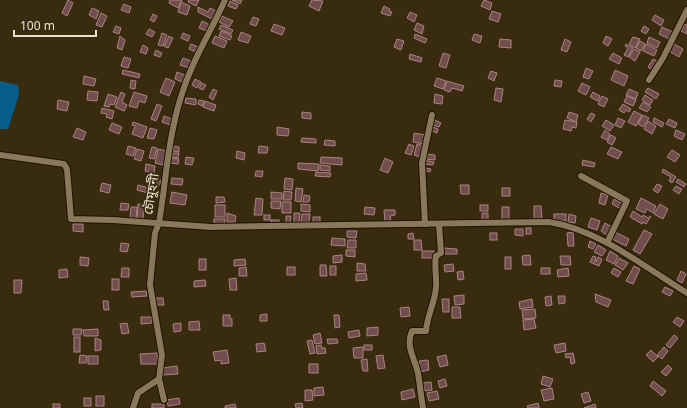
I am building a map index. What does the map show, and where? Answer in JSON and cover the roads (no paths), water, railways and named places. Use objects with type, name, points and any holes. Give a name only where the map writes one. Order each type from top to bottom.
[{"type":"street","name":"চৌমুহনী","points":[[164,400],[159,379],[162,355],[150,285],[155,233],[159,223],[173,128],[181,96],[192,65],[225,0]]},
{"type":"street","points":[[649,80],[663,58],[687,10]]},
{"type":"street","points":[[425,224],[422,162],[432,115]]},
{"type":"street","points":[[0,155],[64,164],[67,169],[72,219],[211,226],[550,222],[576,229],[607,243],[687,293]]},
{"type":"street","points":[[581,176],[627,202],[607,243]]},
{"type":"street","points":[[423,408],[417,371],[411,357],[410,337],[412,331],[426,331],[427,316],[436,288],[434,265],[436,256],[441,252],[439,224]]},
{"type":"street","points":[[133,408],[138,393],[159,379]]},
{"type":"water","points":[[0,81],[18,85],[19,95],[8,129],[0,129]]}]
